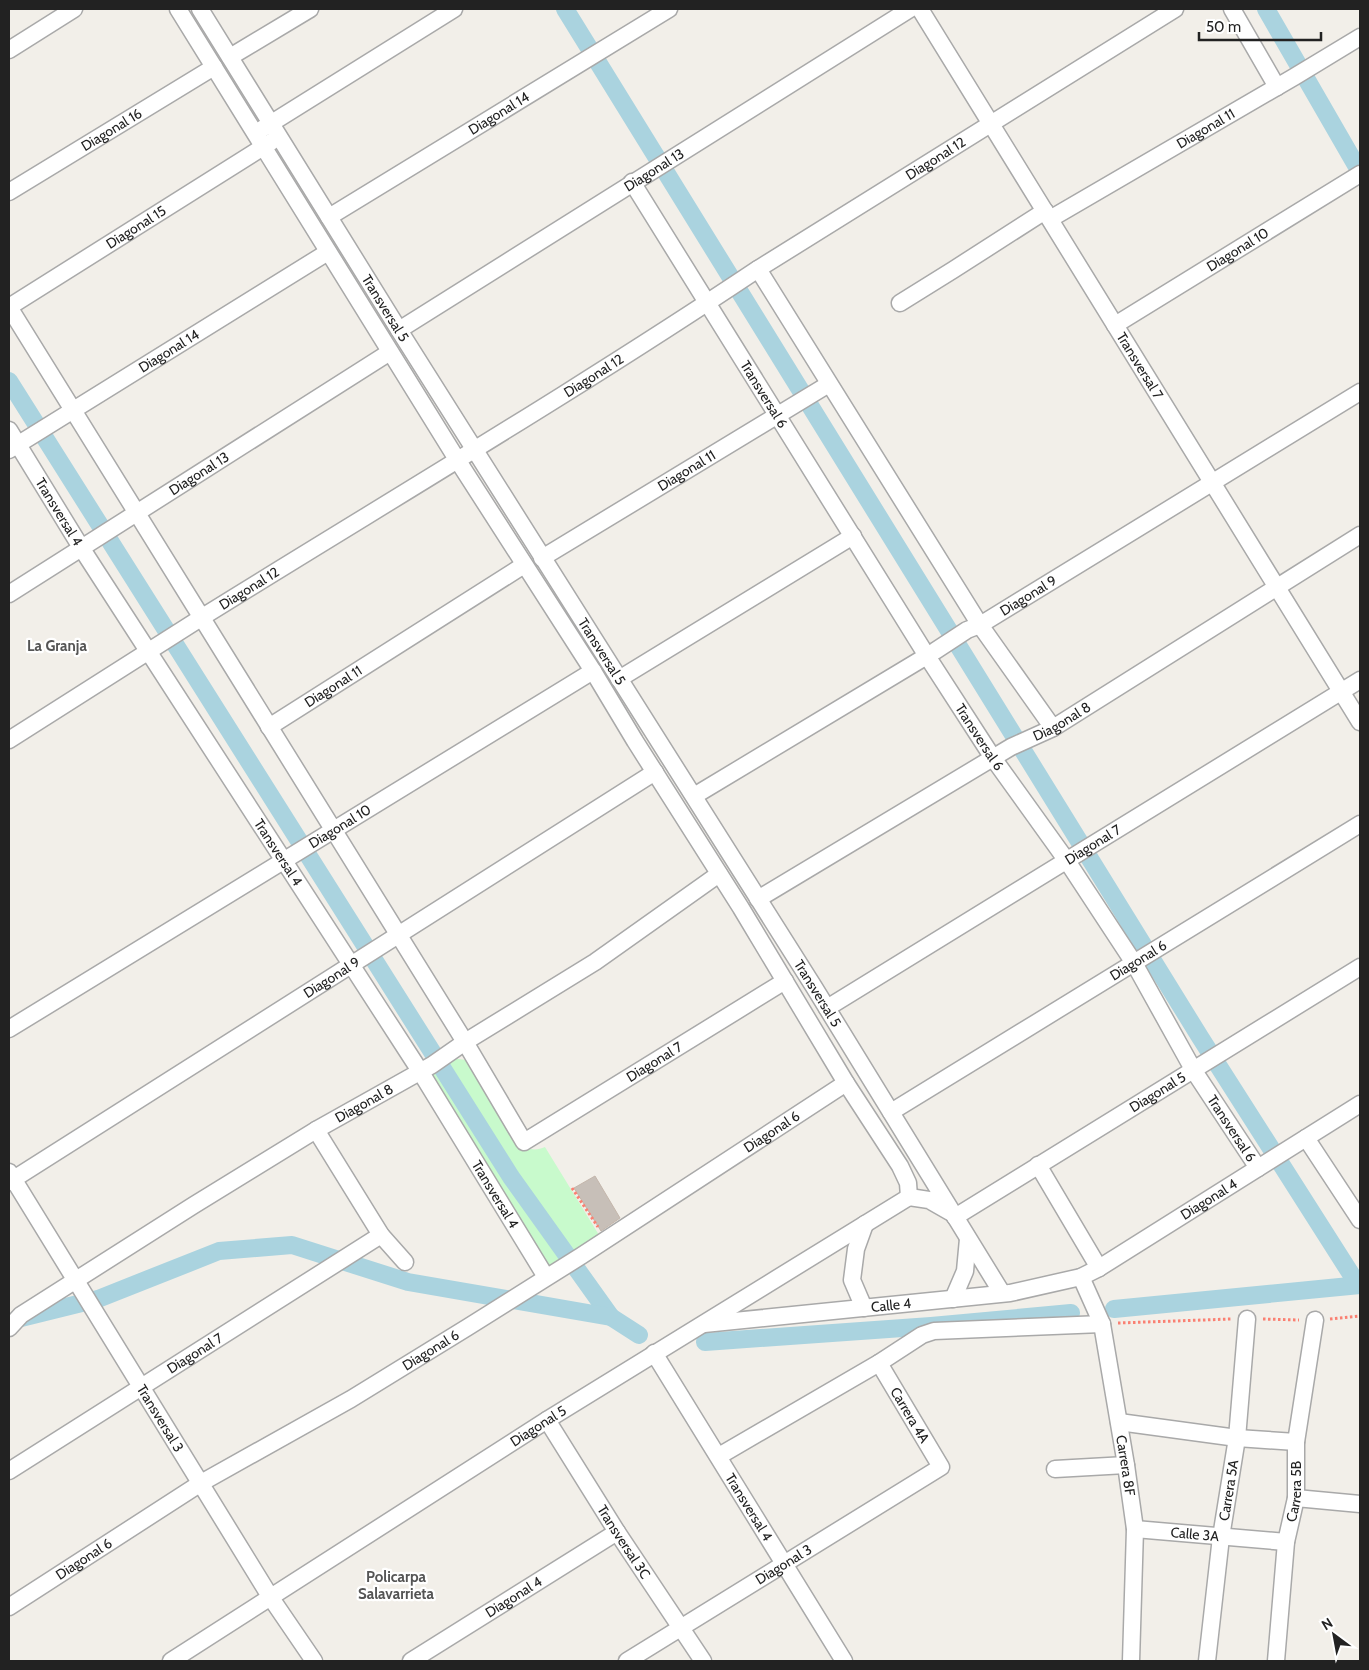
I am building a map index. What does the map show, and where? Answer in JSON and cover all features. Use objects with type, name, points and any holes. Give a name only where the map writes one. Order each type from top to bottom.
[{"type":"street","points":[[9,50],[74,9]]},
{"type":"street","name":"Transversal 5","points":[[178,9],[458,461],[593,671],[741,908],[846,1083],[900,1166],[908,1183],[909,1197]]},
{"type":"street","name":"Transversal 5","points":[[200,9],[474,450],[827,1008],[1002,1294]]},
{"type":"street","points":[[230,57],[310,9]]},
{"type":"street","points":[[275,130],[454,9]]},
{"type":"street","name":"Diagonal 14","points":[[329,217],[669,9]]},
{"type":"street","name":"Diagonal 13","points":[[399,330],[910,9]]},
{"type":"street","name":"Transversal 7","points":[[920,9],[1360,722]]},
{"type":"street","name":"Diagonal 12","points":[[9,740],[198,620],[458,461],[742,279],[1175,9]]},
{"type":"street","points":[[1232,9],[1277,87]]},
{"type":"street","name":"Diagonal 11","points":[[900,303],[1047,215],[1277,87],[1360,37]]},
{"type":"street","name":"Diagonal 16","points":[[9,192],[214,67]]},
{"type":"street","name":"Diagonal 15","points":[[9,307],[275,130]]},
{"type":"street","name":"Diagonal 10","points":[[1115,325],[1355,177]]},
{"type":"street","name":"Transversal 6","points":[[636,180],[712,300],[777,416],[852,536],[931,654],[993,758],[1071,858],[1139,959],[1198,1068],[1269,1161]]},
{"type":"street","name":"Diagonal 14","points":[[17,445],[328,252]]},
{"type":"street","points":[[758,269],[829,384],[973,627],[1053,728]]},
{"type":"street","points":[[9,307],[136,513],[198,620],[269,727],[392,939],[460,1045]]},
{"type":"street","name":"Diagonal 13","points":[[9,594],[86,547],[136,513],[390,352]]},
{"type":"street","name":"Diagonal 11","points":[[542,558],[829,384]]},
{"type":"street","name":"Diagonal 9","points":[[694,796],[1213,483],[1360,392]]},
{"type":"street","name":"Transversal 4","points":[[9,430],[17,445],[153,649],[290,858],[355,962],[426,1068],[546,1277]]},
{"type":"street","points":[[619,679],[852,536]]},
{"type":"street","name":"Diagonal 8","points":[[758,899],[1011,747],[1053,728],[1360,536]]},
{"type":"street","name":"Diagonal 11","points":[[269,727],[524,565]]},
{"type":"street","name":"Diagonal 10","points":[[9,1029],[593,671]]},
{"type":"street","name":"Diagonal 7","points":[[827,1008],[1360,680]]},
{"type":"street","name":"Diagonal 9","points":[[10,1178],[655,772]]},
{"type":"street","name":"Diagonal 6","points":[[891,1112],[1360,824]]},
{"type":"street","name":"Diagonal 8","points":[[13,1324],[79,1286],[316,1130],[426,1068],[595,962],[718,874]]},
{"type":"street","name":"Diagonal 5","points":[[954,1215],[1198,1068],[1360,967]]},
{"type":"street","name":"Diagonal 7","points":[[460,1045],[524,1142],[785,981]]},
{"type":"street","name":"Diagonal 6","points":[[9,1607],[201,1482],[351,1399],[562,1268],[846,1083]]},
{"type":"street","name":"Diagonal 4","points":[[1081,1277],[1099,1268],[1360,1104]]},
{"type":"street","points":[[316,1130],[381,1235],[405,1262]]},
{"type":"street","points":[[1306,1138],[1360,1220]]},
{"type":"street","points":[[1038,1165],[1099,1268]]},
{"type":"street","name":"Transversal 3","points":[[10,1178],[272,1598],[314,1661]]},
{"type":"street","points":[[909,1197],[929,1200],[954,1215]]},
{"type":"street","name":"Diagonal 5","points":[[171,1661],[547,1420],[909,1197]]},
{"type":"street","points":[[864,1308],[852,1280],[856,1249],[866,1224]]},
{"type":"street","name":"Diagonal 7","points":[[9,1471],[381,1235]]},
{"type":"street","points":[[953,1299],[965,1271],[968,1239]]},
{"type":"street","name":"Calle 4","points":[[695,1328],[1002,1294],[1081,1277]]},
{"type":"street","name":"Carrera 8F","points":[[1081,1277],[1102,1324],[1135,1530],[1130,1661]]},
{"type":"street","name":"Carrera 5A","points":[[1207,1661],[1221,1537],[1237,1438],[1247,1319]]},
{"type":"street","name":"Carrera 5B","points":[[1276,1661],[1286,1542],[1296,1498],[1296,1442],[1315,1320]]},
{"type":"street","points":[[719,1456],[879,1363],[922,1335],[934,1331],[1102,1324]]},
{"type":"street","name":"Transversal 4","points":[[654,1353],[844,1661]]},
{"type":"street","name":"Carrera 4A","points":[[879,1363],[941,1467]]},
{"type":"street","name":"Transversal 3C","points":[[547,1420],[617,1532],[703,1661]]},
{"type":"street","points":[[1119,1422],[1237,1438],[1296,1442]]},
{"type":"street","points":[[1055,1469],[1126,1466]]},
{"type":"street","name":"Diagonal 3","points":[[626,1661],[941,1467]]},
{"type":"street","points":[[1296,1498],[1360,1504]]},
{"type":"street","name":"Calle 3A","points":[[1135,1530],[1286,1542]]},
{"type":"street","name":"Diagonal 4","points":[[411,1661],[617,1532]]},
{"type":"path","points":[[572,1188],[606,1240]]},
{"type":"green space","points":[[451,1058],[466,1060],[516,1141],[530,1149],[545,1147],[599,1235],[548,1268],[429,1082],[434,1068]]},
{"type":"building","points":[[595,1176],[620,1218],[601,1231],[574,1188]]},
{"type":"waterway","points":[[565,9],[1200,1037],[1358,1285]]},
{"type":"waterway","points":[[1266,9],[1360,172]]},
{"type":"waterway","points":[[9,381],[511,1177],[611,1317]]},
{"type":"waterway","points":[[17,1319],[98,1299],[219,1251],[292,1245],[408,1282],[611,1317],[639,1335]]},
{"type":"waterway","points":[[1114,1309],[1360,1285]]},
{"type":"waterway","points":[[705,1342],[931,1326],[1071,1313]]},
{"type":"district","name":"La Granja","points":[[57,646]]},
{"type":"district","name":"Policarpa Salavarrieta","points":[[396,1586]]}]
